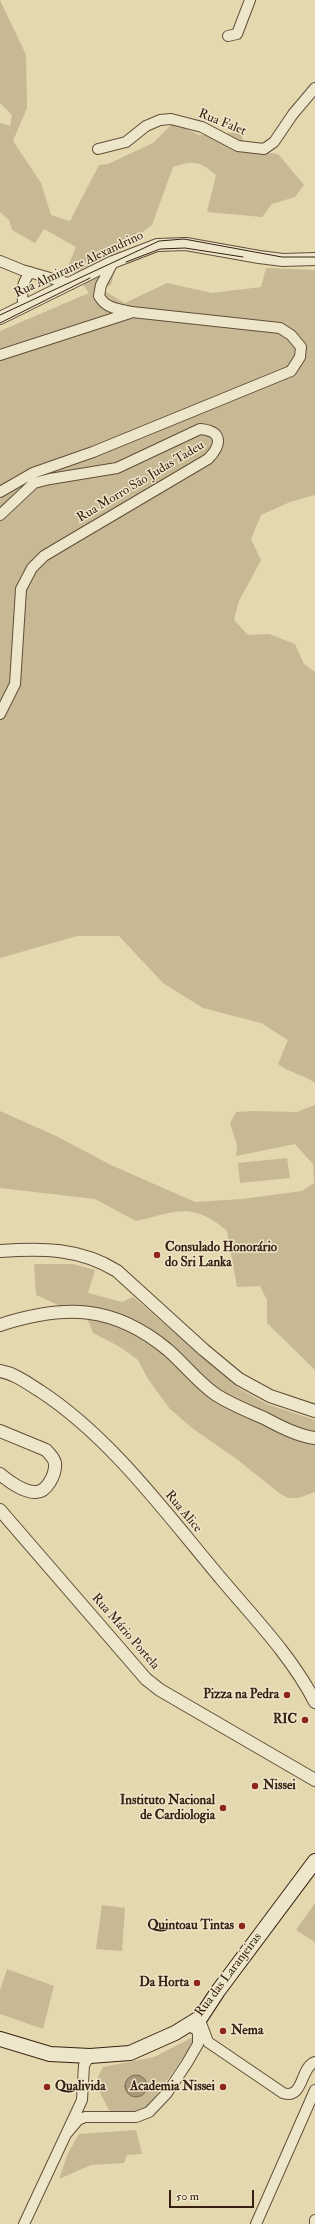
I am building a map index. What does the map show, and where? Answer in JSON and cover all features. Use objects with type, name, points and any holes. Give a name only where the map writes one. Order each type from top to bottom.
[{"type":"main road","name":"Rua das Laranjeiras","points":[[0,2039],[44,2053],[68,2056],[90,2056],[130,2052],[150,2045],[188,2025],[201,2017],[222,1985],[315,1861]]},
{"type":"street","points":[[228,36],[237,34],[250,0]]},
{"type":"street","name":"Rua Falet","points":[[98,150],[126,142],[146,126],[160,120],[171,119],[202,127],[238,146],[264,149],[274,142],[292,114],[315,88]]},
{"type":"street","name":"Rua Almirante Alexandrino","points":[[0,318],[114,262],[157,245],[169,243],[186,244],[283,260],[315,259]]},
{"type":"street","points":[[0,261],[30,272],[71,284]]},
{"type":"street","points":[[0,492],[33,473],[93,452],[291,370],[300,357],[301,347],[291,335],[280,328],[132,312],[111,308],[103,302],[99,296],[101,284],[114,262]]},
{"type":"street","points":[[24,307],[21,289],[24,280],[30,272]]},
{"type":"street","points":[[0,355],[132,312]]},
{"type":"street","name":"Rua Morro São Judas Tadeu","points":[[0,515],[34,483],[117,468],[200,429],[213,432],[218,437],[219,443],[216,451],[208,459],[44,556],[32,568],[20,589],[15,684],[0,714]]},
{"type":"street","points":[[0,1251],[30,1249],[65,1251],[82,1254],[101,1261],[117,1270],[204,1350],[239,1379],[270,1396],[315,1411]]},
{"type":"street","points":[[0,1325],[33,1315],[67,1311],[94,1313],[135,1326],[167,1350],[215,1394],[272,1422],[315,1438]]},
{"type":"street","name":"Rua Alice","points":[[0,1372],[19,1378],[49,1397],[87,1427],[157,1502],[287,1658],[315,1702]]},
{"type":"street","points":[[0,1431],[46,1450],[52,1456],[55,1464],[48,1485],[43,1490],[35,1492],[24,1489],[0,1474]]},
{"type":"street","name":"Rua Mário Portela","points":[[0,1510],[146,1679],[160,1690],[315,1780]]},
{"type":"street","points":[[67,2133],[78,2120],[84,2117],[136,2117],[149,2112],[167,2093],[203,2043],[201,2017]]},
{"type":"street","points":[[188,2025],[198,2031],[203,2043],[286,2094],[292,2094],[298,2089],[308,2066],[315,2062]]},
{"type":"street","points":[[68,2056],[78,2066],[82,2076]]},
{"type":"street","points":[[24,2224],[82,2100],[82,2076],[84,2065],[90,2056]]},
{"type":"street","points":[[256,2224],[315,2090]]},
{"type":"shaded area","points":[[0,0],[26,55],[27,108],[13,141],[41,183],[51,215],[70,221],[99,165],[108,164],[153,143],[173,123],[199,135],[240,132],[247,150],[278,154],[304,185],[295,197],[272,204],[262,217],[207,212],[216,175],[201,164],[196,163],[186,163],[173,167],[152,225],[121,248],[111,285],[101,289],[125,303],[167,283],[212,293],[261,287],[266,268],[315,270],[315,495],[290,502],[261,515],[251,539],[261,560],[239,601],[234,620],[248,635],[269,634],[295,644],[304,664],[315,672],[315,1083],[287,1070],[278,1064],[288,1040],[261,1023],[203,1008],[163,983],[119,936],[77,936],[0,958],[0,331],[89,293],[69,264],[76,247],[44,229],[35,243],[12,230],[9,220],[0,212],[0,123],[10,126],[12,115],[0,103]]},
{"type":"shaded area","points":[[315,1105],[315,1370],[267,1323],[267,1300],[260,1286],[237,1287],[227,1231],[204,1216],[193,1212],[184,1211],[136,1221],[95,1199],[0,1188],[0,1111],[56,1136],[111,1165],[195,1202],[242,1199],[302,1191],[314,1183],[313,1164],[295,1144],[236,1156],[237,1145],[230,1123],[236,1112],[297,1112]]},
{"type":"shaded area","points":[[287,1158],[290,1178],[240,1183],[238,1163]]},
{"type":"shaded area","points":[[34,1264],[73,1264],[95,1270],[88,1293],[122,1302],[133,1297],[240,1389],[267,1404],[315,1420],[315,1492],[298,1498],[288,1498],[279,1493],[238,1460],[192,1428],[170,1409],[148,1379],[138,1360],[120,1347],[93,1333],[87,1318],[36,1295]]},
{"type":"shaded area","points":[[315,1903],[315,1942],[296,1930]]},
{"type":"shaded area","points":[[102,1905],[125,1908],[122,1951],[96,1949]]},
{"type":"shaded area","points":[[7,1969],[54,1986],[43,2029],[0,2014],[0,1991]]},
{"type":"shaded area","points":[[193,2037],[196,2040],[151,2102],[141,2113],[119,2115],[109,2110],[98,2089],[97,2079],[103,2067],[154,2057]]},
{"type":"shaded area","points":[[136,2075],[144,2078],[147,2086],[144,2094],[136,2097],[128,2094],[125,2086],[128,2078]]},
{"type":"shaded area","points":[[136,2130],[142,2154],[127,2155],[124,2163],[91,2165],[59,2179],[68,2153],[79,2134]]},
{"type":"tram line","points":[[0,315],[159,241],[184,239],[282,257],[315,257]]},
{"type":"tram line","points":[[126,262],[160,249],[185,248],[243,257]]},
{"type":"tram line","points":[[0,323],[90,278]]},
{"type":"place","name":"Consulado Honorário do Sri Lanka","points":[[157,1255]]},
{"type":"place","name":"Pizza na Pedra","points":[[287,1695]]},
{"type":"place","name":"RIC","points":[[305,1720]]},
{"type":"place","name":"Nissei","points":[[255,1786]]},
{"type":"place","name":"Instituto Nacional de Cardiologia","points":[[223,1808]]},
{"type":"place","name":"Quintoau Tintas","points":[[242,1926]]},
{"type":"place","name":"Da Horta","points":[[197,1983]]},
{"type":"place","name":"Nema","points":[[223,2031]]},
{"type":"place","name":"Qualivida","points":[[47,2087]]},
{"type":"place","name":"Academia Nissei","points":[[223,2087]]}]
